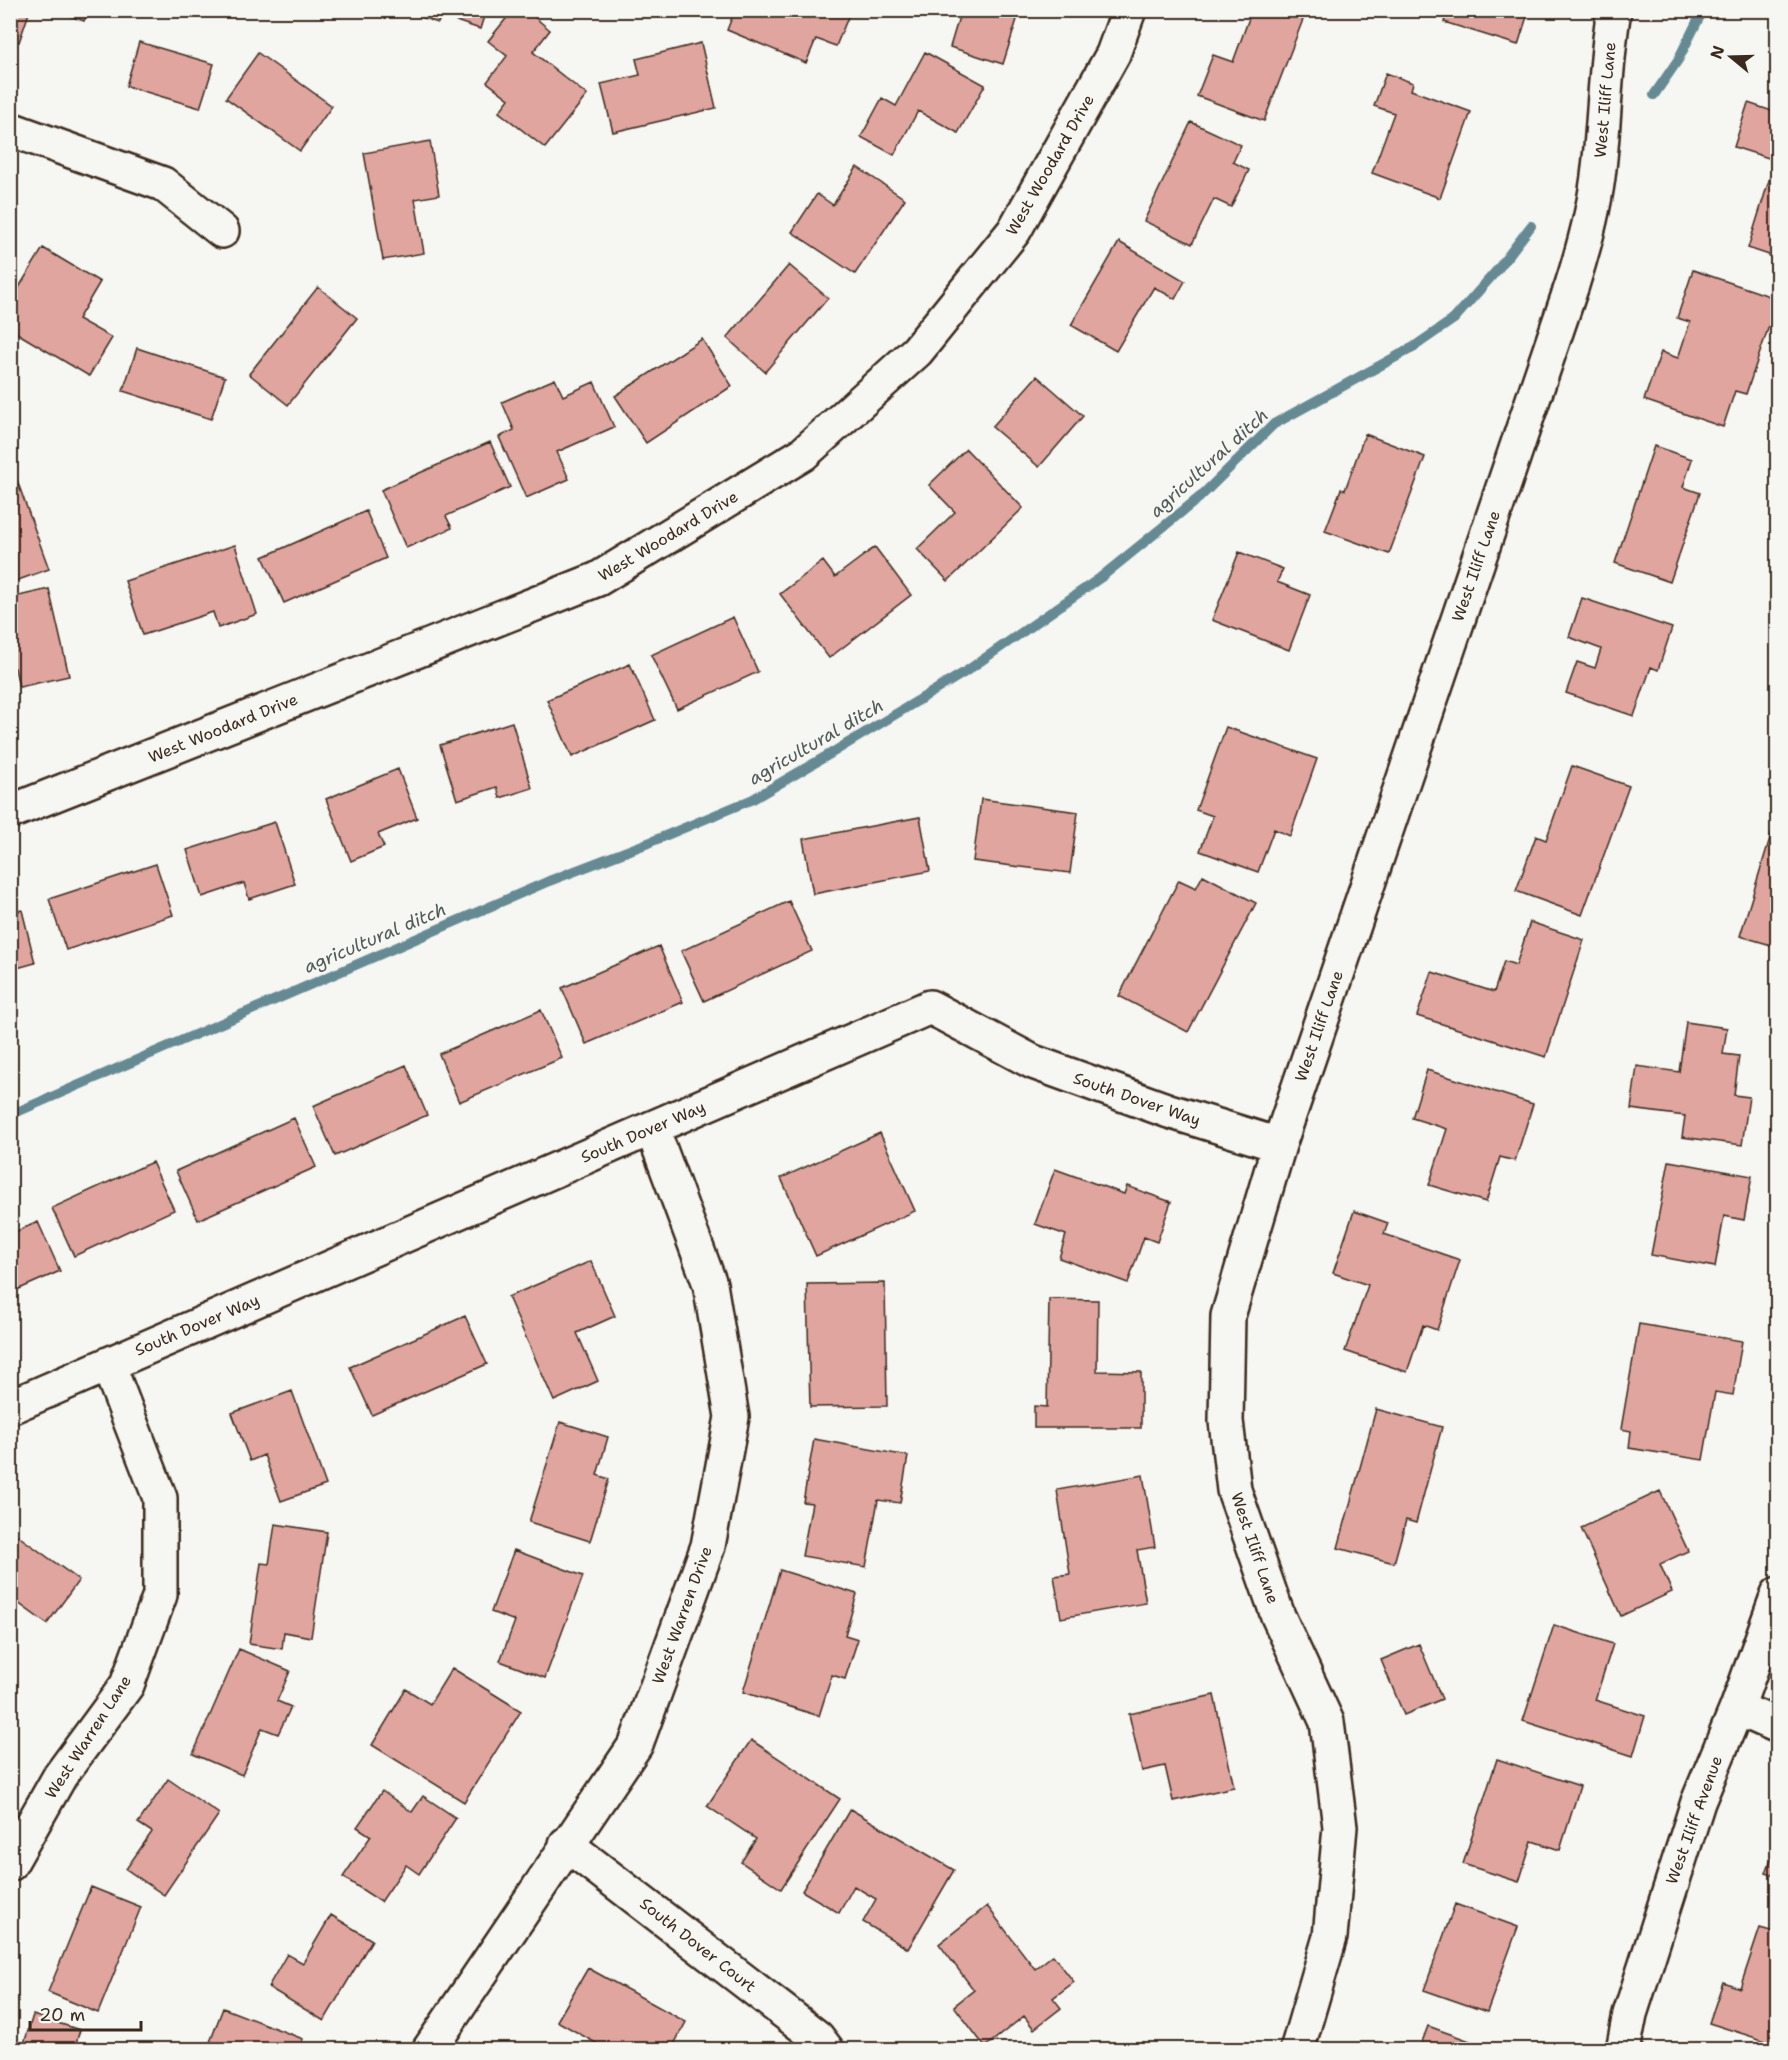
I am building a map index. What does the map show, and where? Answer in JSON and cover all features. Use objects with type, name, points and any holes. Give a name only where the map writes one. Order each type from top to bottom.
[{"type":"street","name":"West Woodard Drive","points":[[10,812],[598,579],[803,453],[917,351],[1014,231],[1113,54],[1129,10]]},
{"type":"street","name":"West Iliff Lane","points":[[1297,2049],[1330,1937],[1340,1827],[1327,1722],[1278,1616],[1234,1490],[1226,1421],[1228,1316],[1279,1146],[1572,285],[1593,210],[1599,168],[1606,63],[1614,10]]},
{"type":"street","points":[[10,129],[163,184],[222,231]]},
{"type":"street","name":"South Dover Way","points":[[10,1407],[930,1007],[1033,1062],[1169,1111],[1279,1146]]},
{"type":"street","name":"West Warren Drive","points":[[429,2049],[636,1744],[708,1546],[732,1417],[710,1284],[652,1128]]},
{"type":"street","name":"West Warren Lane","points":[[10,1863],[60,1776],[127,1685],[160,1595],[160,1498],[108,1364]]},
{"type":"street","name":"West Iliff Avenue","points":[[1623,2049],[1630,2014],[1698,1802],[1737,1708],[1778,1594]]},
{"type":"street","points":[[1737,1708],[1778,1726]]},
{"type":"street","name":"South Dover Court","points":[[566,1844],[817,2037],[827,2049]]},
{"type":"building","points":[[10,10],[30,10],[19,42],[10,40]]},
{"type":"building","points":[[54,10],[88,10],[84,21]]},
{"type":"building","points":[[402,10],[486,10],[480,29],[441,16],[438,23]]},
{"type":"building","points":[[513,10],[526,10],[550,30],[533,52],[587,95],[545,148],[499,112],[509,99],[487,82],[507,56],[488,41]]},
{"type":"building","points":[[735,10],[851,10],[836,46],[816,39],[806,63],[727,30]]},
{"type":"building","points":[[961,10],[1020,10],[1003,64],[950,47]]},
{"type":"building","points":[[1252,10],[1288,10],[1304,17],[1264,121],[1197,96],[1213,55],[1233,62]]},
{"type":"building","points":[[1448,10],[1529,10],[1518,45],[1444,22]]},
{"type":"building","points":[[139,42],[214,64],[200,108],[126,86]]},
{"type":"building","points":[[701,43],[716,108],[613,132],[601,84],[640,75],[636,59]]},
{"type":"building","points":[[925,52],[985,85],[958,133],[918,111],[894,155],[861,137],[882,98],[896,106]]},
{"type":"building","points":[[258,53],[332,106],[300,151],[226,98]]},
{"type":"building","points":[[1386,73],[1413,83],[1411,90],[1471,112],[1440,198],[1372,173],[1394,113],[1374,106]]},
{"type":"building","points":[[1748,103],[1778,113],[1778,161],[1734,147]]},
{"type":"building","points":[[1191,122],[1241,145],[1233,162],[1249,170],[1231,207],[1214,199],[1192,244],[1144,221]]},
{"type":"building","points":[[430,141],[439,195],[415,199],[424,253],[383,260],[364,153]]},
{"type":"building","points":[[857,167],[905,199],[855,274],[792,232],[817,194],[833,205]]},
{"type":"building","points":[[1770,177],[1778,180],[1778,258],[1748,248]]},
{"type":"building","points":[[10,231],[18,233],[10,257]]},
{"type":"building","points":[[1119,242],[1185,281],[1175,299],[1154,287],[1116,351],[1071,325]]},
{"type":"building","points":[[43,248],[100,282],[78,319],[112,338],[89,376],[10,329],[10,302]]},
{"type":"building","points":[[789,265],[828,298],[765,372],[727,338]]},
{"type":"building","points":[[1693,270],[1778,299],[1746,394],[1735,391],[1723,427],[1644,400],[1661,352],[1678,358],[1690,322],[1677,318]]},
{"type":"building","points":[[318,287],[357,318],[288,405],[249,374]]},
{"type":"building","points":[[702,339],[732,386],[646,443],[615,396]]},
{"type":"building","points":[[137,348],[225,377],[211,419],[123,391]]},
{"type":"building","points":[[1037,376],[1083,416],[1039,467],[992,427]]},
{"type":"building","points":[[555,379],[563,396],[594,382],[614,427],[557,452],[569,479],[526,498],[499,437],[514,430],[502,402]]},
{"type":"building","points":[[1365,434],[1425,457],[1389,554],[1325,531],[1341,489],[1345,490]]},
{"type":"building","points":[[490,442],[510,487],[446,516],[452,528],[406,548],[381,490]]},
{"type":"building","points":[[1654,446],[1692,459],[1683,487],[1700,493],[1670,582],[1615,563]]},
{"type":"building","points":[[966,449],[1023,508],[948,581],[917,549],[955,512],[929,485]]},
{"type":"building","points":[[14,472],[49,569],[10,583],[10,473]]},
{"type":"building","points":[[366,511],[386,558],[284,603],[263,557]]},
{"type":"building","points":[[235,545],[257,614],[218,628],[213,612],[143,635],[125,581]]},
{"type":"building","points":[[875,547],[911,595],[829,658],[780,594],[823,561],[835,577]]},
{"type":"building","points":[[1239,552],[1283,569],[1277,582],[1310,595],[1289,650],[1212,620]]},
{"type":"building","points":[[49,589],[69,676],[19,687],[15,668],[10,669],[10,598]]},
{"type":"building","points":[[1582,598],[1672,628],[1658,670],[1651,667],[1634,716],[1566,693],[1577,662],[1595,668],[1601,649],[1569,637]]},
{"type":"building","points":[[733,617],[758,672],[677,709],[651,655]]},
{"type":"building","points":[[630,664],[655,720],[572,757],[547,700]]},
{"type":"building","points":[[512,722],[532,788],[500,798],[497,787],[457,800],[440,745]]},
{"type":"building","points":[[1226,727],[1317,759],[1290,836],[1274,829],[1258,872],[1200,851],[1213,816],[1196,810]]},
{"type":"building","points":[[1572,766],[1629,786],[1582,915],[1516,891],[1536,836],[1546,840]]},
{"type":"building","points":[[398,769],[417,818],[378,834],[384,847],[351,861],[326,799]]},
{"type":"building","points":[[981,799],[1078,812],[1070,873],[973,861]]},
{"type":"building","points":[[1778,812],[1778,947],[1740,936]]},
{"type":"building","points":[[920,817],[930,871],[813,894],[803,839]]},
{"type":"building","points":[[275,822],[295,884],[249,899],[244,883],[202,897],[187,850]]},
{"type":"building","points":[[156,864],[173,915],[66,950],[49,899]]},
{"type":"building","points":[[1203,875],[1256,903],[1188,1032],[1119,996],[1179,880],[1196,888]]},
{"type":"building","points":[[789,901],[812,951],[704,1001],[681,951]]},
{"type":"building","points":[[22,910],[35,963],[10,970],[10,913]]},
{"type":"building","points":[[1530,922],[1584,940],[1546,1057],[1417,1016],[1432,972],[1494,992],[1504,961],[1516,965]]},
{"type":"building","points":[[659,946],[683,1002],[586,1044],[562,988]]},
{"type":"building","points":[[541,1010],[562,1058],[459,1102],[439,1054]]},
{"type":"building","points":[[1686,1022],[1727,1028],[1723,1054],[1739,1056],[1734,1095],[1749,1097],[1742,1145],[1682,1137],[1685,1116],[1631,1109],[1637,1066],[1679,1072]]},
{"type":"building","points":[[406,1065],[427,1115],[335,1156],[313,1106]]},
{"type":"building","points":[[1427,1070],[1533,1104],[1515,1161],[1500,1157],[1486,1202],[1429,1185],[1447,1129],[1412,1118]]},
{"type":"building","points":[[294,1118],[316,1167],[198,1220],[176,1171]]},
{"type":"building","points":[[880,1133],[915,1211],[816,1256],[781,1178]]},
{"type":"building","points":[[1669,1161],[1752,1176],[1744,1220],[1724,1216],[1715,1267],[1651,1255]]},
{"type":"building","points":[[152,1162],[174,1210],[74,1256],[52,1208]]},
{"type":"building","points":[[1055,1169],[1124,1194],[1127,1186],[1171,1202],[1157,1242],[1144,1237],[1128,1283],[1059,1258],[1066,1235],[1035,1224]]},
{"type":"building","points":[[1354,1211],[1388,1223],[1384,1234],[1460,1260],[1437,1330],[1423,1325],[1407,1372],[1345,1351],[1368,1285],[1333,1273]]},
{"type":"building","points":[[38,1222],[60,1271],[10,1293],[10,1234]]},
{"type":"building","points":[[591,1261],[615,1316],[577,1333],[598,1381],[554,1401],[508,1297]]},
{"type":"building","points":[[885,1283],[887,1406],[810,1407],[807,1284]]},
{"type":"building","points":[[1049,1299],[1098,1300],[1097,1371],[1141,1372],[1141,1428],[1034,1428],[1034,1406],[1047,1407]]},
{"type":"building","points":[[465,1316],[487,1364],[372,1415],[350,1367]]},
{"type":"building","points":[[1639,1324],[1742,1341],[1733,1395],[1715,1392],[1703,1460],[1629,1448],[1631,1431],[1621,1429]]},
{"type":"building","points":[[292,1391],[326,1485],[281,1501],[264,1455],[250,1461],[232,1413]]},
{"type":"building","points":[[1376,1409],[1442,1427],[1416,1523],[1406,1520],[1394,1563],[1338,1548]]},
{"type":"building","points":[[560,1422],[608,1437],[597,1475],[609,1479],[590,1541],[529,1522]]},
{"type":"building","points":[[814,1439],[908,1456],[900,1503],[878,1500],[866,1567],[802,1556],[812,1503],[803,1502]]},
{"type":"building","points":[[1143,1475],[1155,1547],[1137,1550],[1146,1603],[1061,1618],[1054,1576],[1070,1574],[1057,1490]]},
{"type":"building","points":[[1660,1491],[1688,1551],[1660,1564],[1672,1592],[1621,1616],[1581,1528]]},
{"type":"building","points":[[275,1524],[327,1532],[311,1637],[284,1632],[282,1649],[249,1644],[261,1563],[269,1564]]},
{"type":"building","points":[[10,1530],[79,1580],[47,1624],[10,1597]]},
{"type":"building","points":[[514,1550],[583,1576],[545,1678],[500,1661],[515,1621],[491,1612]]},
{"type":"building","points":[[780,1570],[857,1594],[845,1635],[858,1639],[845,1679],[832,1675],[819,1716],[743,1692]]},
{"type":"building","points":[[1554,1625],[1613,1644],[1595,1700],[1645,1716],[1633,1756],[1523,1721]]},
{"type":"building","points":[[1419,1644],[1442,1699],[1404,1715],[1381,1660]]},
{"type":"building","points":[[239,1649],[290,1671],[277,1701],[291,1707],[278,1734],[262,1728],[242,1775],[193,1754]]},
{"type":"building","points":[[452,1668],[521,1711],[464,1802],[372,1745],[406,1689],[430,1704]]},
{"type":"building","points":[[1214,1695],[1234,1787],[1173,1801],[1165,1766],[1142,1771],[1129,1714]]},
{"type":"building","points":[[751,1740],[840,1799],[781,1889],[741,1862],[756,1839],[707,1806]]},
{"type":"building","points":[[1497,1759],[1580,1786],[1560,1850],[1532,1841],[1519,1882],[1463,1864]]},
{"type":"building","points":[[168,1779],[219,1814],[164,1895],[126,1869],[152,1832],[138,1823]]},
{"type":"building","points":[[382,1791],[412,1812],[423,1796],[456,1818],[419,1874],[406,1865],[381,1902],[343,1877],[371,1836],[357,1827]]},
{"type":"building","points":[[850,1809],[954,1870],[908,1949],[863,1922],[876,1899],[854,1886],[839,1913],[802,1891]]},
{"type":"building","points":[[1778,1839],[1778,1877],[1766,1873]]},
{"type":"building","points":[[91,1887],[141,1907],[98,2013],[48,1992]]},
{"type":"building","points":[[1455,1904],[1518,1927],[1487,2012],[1424,1990]]},
{"type":"building","points":[[987,1906],[1035,1969],[1053,1955],[1074,1982],[1053,1998],[1061,2008],[1034,2029],[1024,2016],[985,2047],[954,2006],[974,1990],[939,1944]]},
{"type":"building","points":[[331,1915],[372,1940],[324,2021],[268,1987],[287,1954],[303,1963]]},
{"type":"building","points":[[1760,1928],[1778,1933],[1778,2045],[1709,2023],[1723,1982],[1740,1988]]},
{"type":"building","points":[[588,1968],[686,2022],[671,2050],[608,2050],[557,2021]]},
{"type":"building","points":[[223,2008],[303,2039],[299,2050],[207,2050]]},
{"type":"building","points":[[33,2015],[80,2030],[74,2050],[22,2050]]},
{"type":"building","points":[[1428,2026],[1495,2050],[1419,2050]]},
{"type":"building","points":[[1112,2045],[1112,2050],[1038,2050],[1038,2049]]},
{"type":"waterway","name":"agricultural ditch","points":[[1654,95],[1678,60],[1703,10]]},
{"type":"waterway","name":"agricultural ditch","points":[[10,1115],[549,881],[753,799],[830,754],[965,672],[1100,578],[1200,497],[1274,424],[1412,348],[1454,319],[1498,269],[1531,226]]}]
